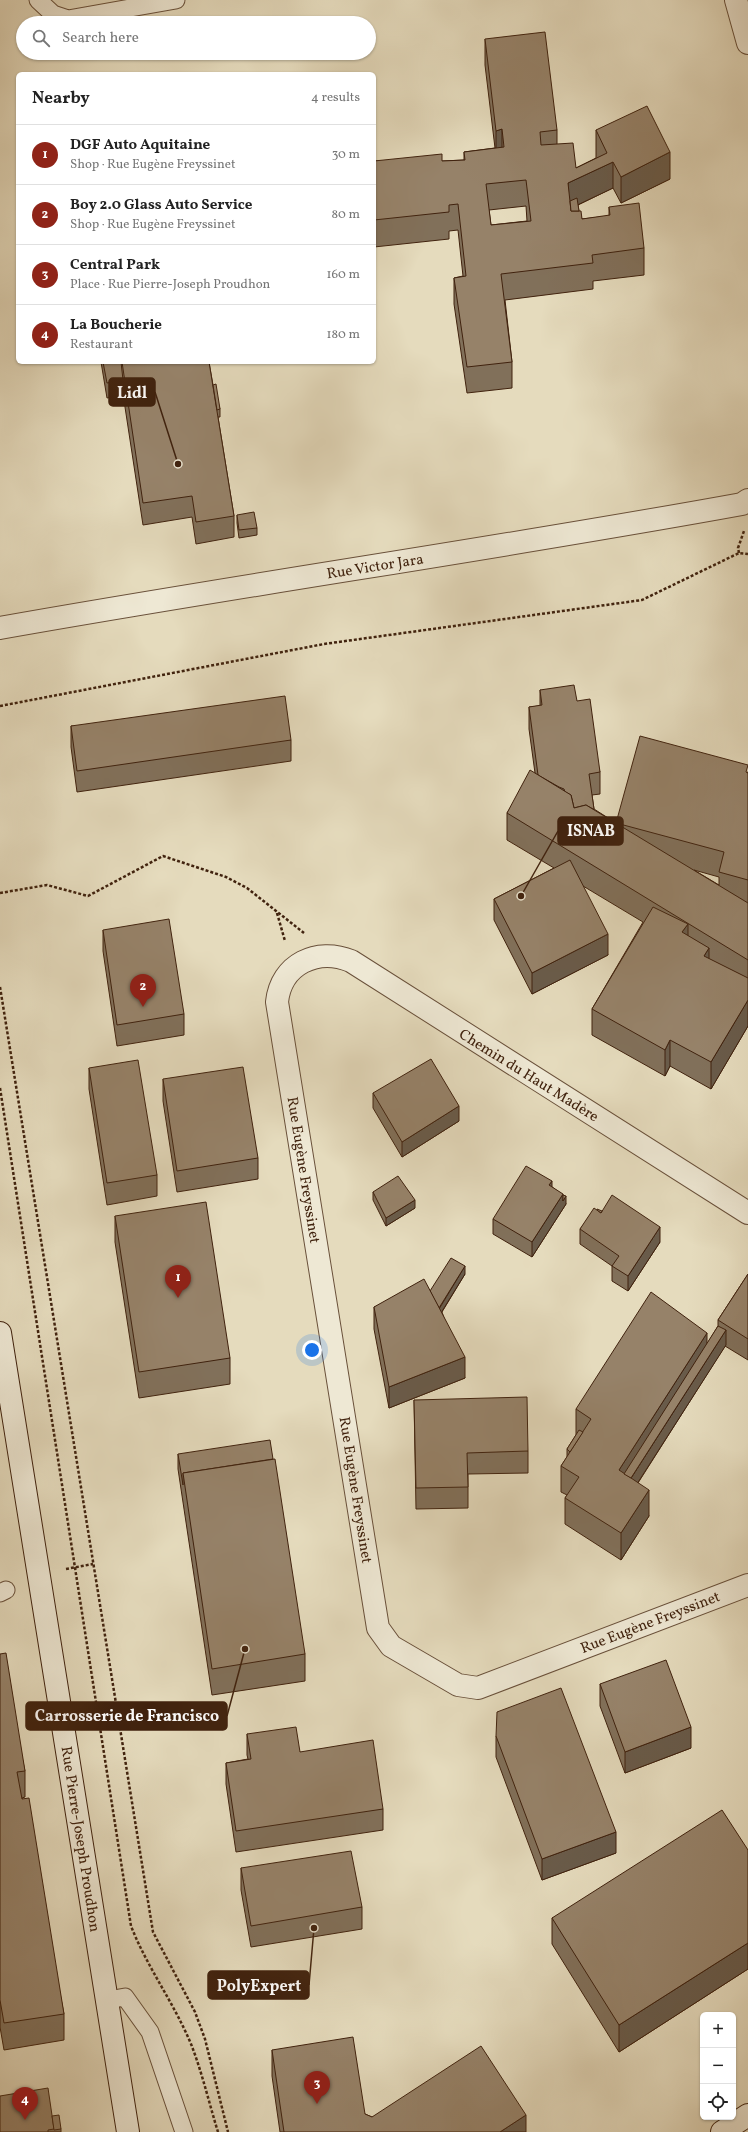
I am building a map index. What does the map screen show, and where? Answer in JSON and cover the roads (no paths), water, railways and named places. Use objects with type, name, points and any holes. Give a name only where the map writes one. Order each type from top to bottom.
[{"type":"street","points":[[736,0],[748,43]]},
{"type":"street","name":"Rue Victor Jara","points":[[0,628],[606,529],[742,504],[748,500]]},
{"type":"street","name":"Chemin du Haut Madère","points":[[307,960],[330,954],[351,961],[748,1213]]},
{"type":"street","name":"Rue Eugène Freyssinet","points":[[307,960],[288,974],[278,993],[277,1002],[378,1628],[384,1639],[391,1646],[458,1685],[478,1688],[748,1585]]},
{"type":"street","name":"Rue Pierre-Joseph Proudhon","points":[[0,1333],[128,2132]]},
{"type":"street","points":[[722,2132],[748,2115]]},
{"type":"lane","points":[[38,0],[53,14],[59,16]]},
{"type":"lane","points":[[85,16],[176,0]]},
{"type":"lane","points":[[108,2000],[125,1997],[150,2032],[184,2132]]},
{"type":"place","name":"Lidl","points":[[178,464]]},
{"type":"place","name":"ISNAB","points":[[521,896]]},
{"type":"place","name":"Boy 2.0 Glass Auto Service","points":[[143,1007]]},
{"type":"place","name":"DGF Auto Aquitaine","points":[[178,1298]]},
{"type":"place","name":"Carrosserie de Francisco","points":[[245,1649]]},
{"type":"place","name":"PolyExpert","points":[[314,1928]]},
{"type":"place","name":"Central Park","points":[[317,2104]]},
{"type":"place","name":"La Boucherie","points":[[25,2120]]}]
